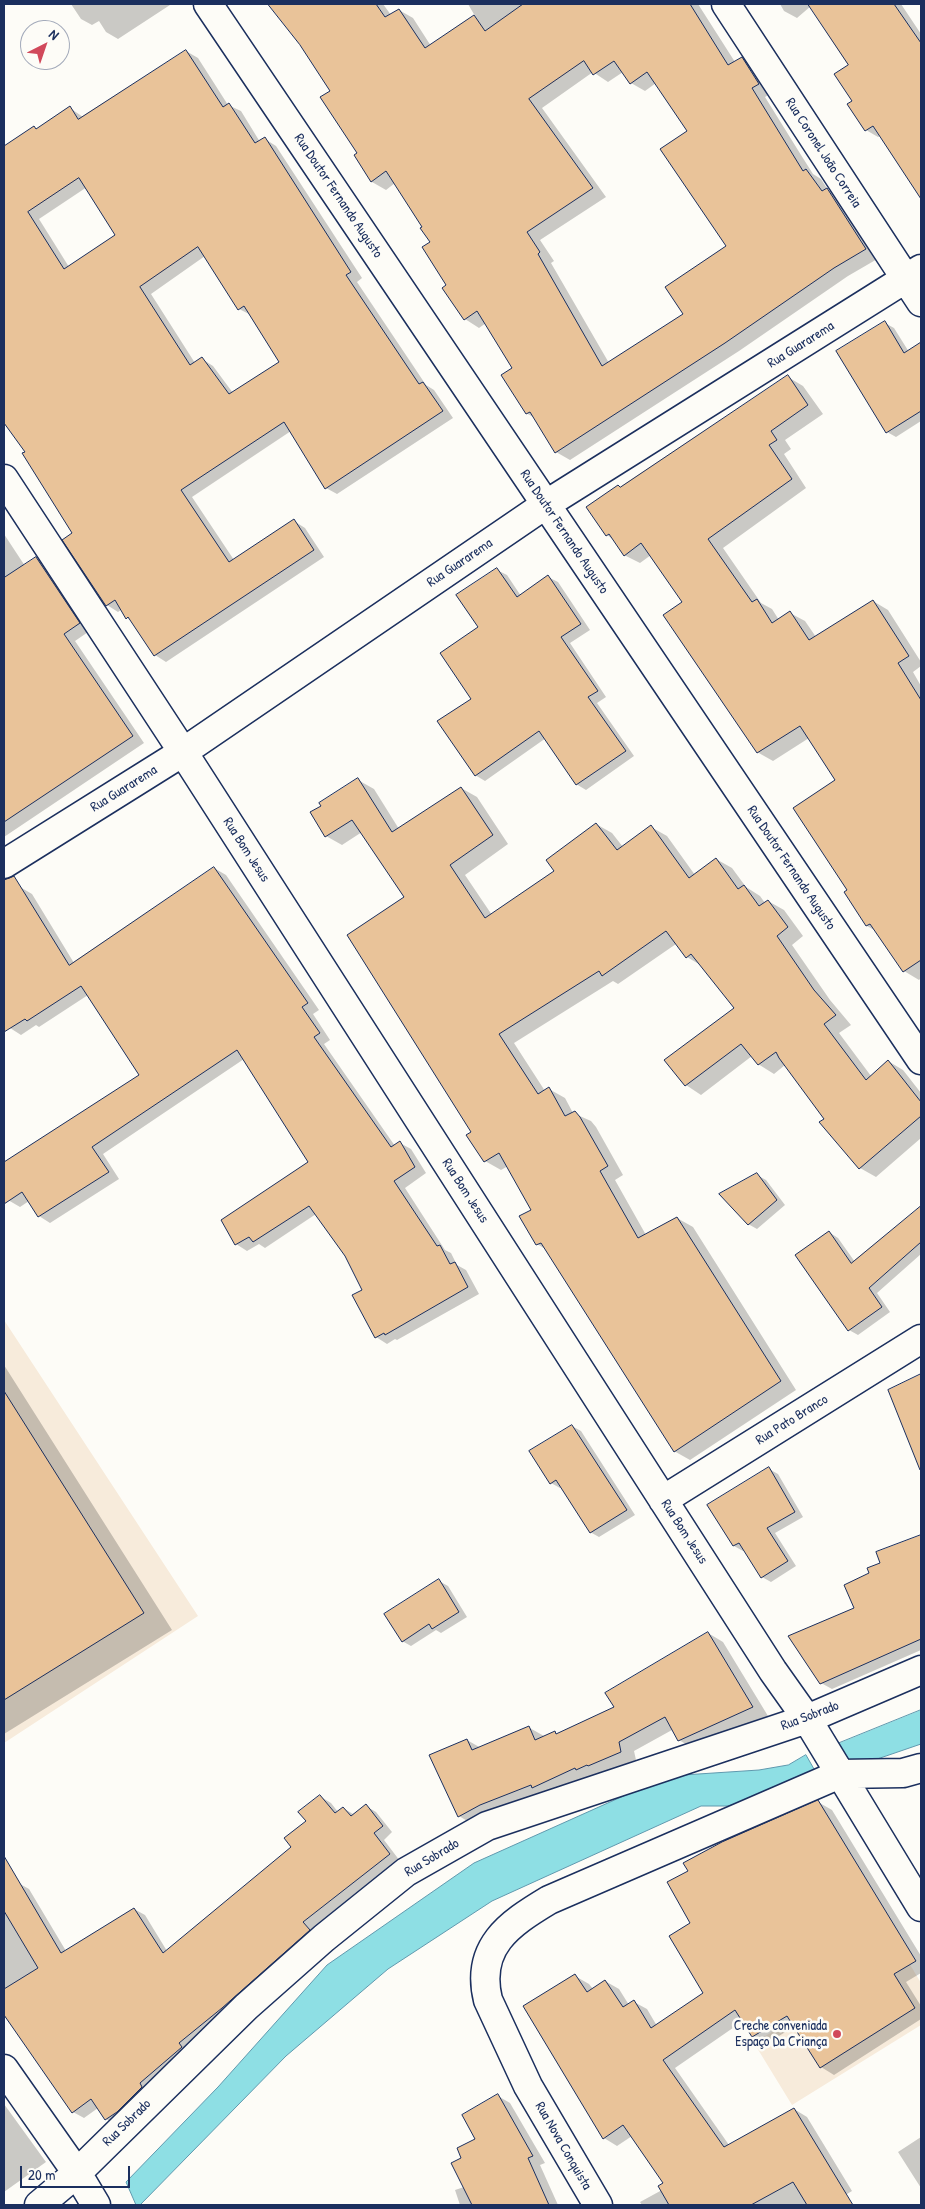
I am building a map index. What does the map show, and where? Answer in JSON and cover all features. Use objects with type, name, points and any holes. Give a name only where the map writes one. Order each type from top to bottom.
[{"type":"street","name":"Rua Doutor Fernando Augusto","points":[[208,4],[921,1060]]},
{"type":"street","name":"Rua Coronel João Correia","points":[[726,4],[914,274],[921,302]]},
{"type":"street","name":"Rua Guararema","points":[[4,864],[183,752],[545,505],[914,274]]},
{"type":"street","name":"Rua Bom Jesus","points":[[4,479],[183,752],[773,1671],[807,1719],[921,1907]]},
{"type":"street","name":"Rua Pato Branco","points":[[663,1500],[921,1339]]},
{"type":"street","name":"Rua Sobrado","points":[[39,2205],[77,2173],[246,2008],[324,1938],[406,1872],[487,1826],[807,1719],[921,1670]]},
{"type":"street","points":[[840,1774],[903,1773],[921,1768]]},
{"type":"street","name":"Rua Nova Conquista","points":[[598,2205],[528,2086],[493,2012],[484,1985],[485,1966],[493,1946],[504,1930],[549,1900],[840,1774]]},
{"type":"street","points":[[4,2068],[77,2173],[96,2205]]},
{"type":"shaded area","points":[[4,1320],[198,1616],[4,1743]]},
{"type":"shaded area","name":"Creche conveniada Espaço Da Criança","points":[[902,1951],[921,1983],[921,2025],[792,2105],[754,2043]]},
{"type":"water","points":[[921,1710],[921,1744],[851,1768],[837,1744]]},
{"type":"water","points":[[806,1755],[818,1776],[800,1785],[728,1806],[701,1806],[492,1901],[388,1969],[286,2056],[140,2205],[136,2205],[126,2182],[218,2087],[327,1965],[474,1863],[668,1776],[759,1770],[788,1765]]},
{"type":"building","points":[[268,4],[376,4],[385,17],[399,9],[425,48],[474,15],[485,31],[523,4],[690,4],[728,65],[742,57],[759,84],[752,88],[803,171],[806,169],[822,191],[827,188],[866,249],[834,268],[725,343],[555,453],[530,412],[526,414],[501,375],[512,368],[477,311],[464,320],[442,288],[446,285],[422,247],[430,242],[386,171],[371,182],[354,155],[357,153],[320,97],[330,91],[300,45]],"holes":[[[584,61],[593,75],[614,61],[630,84],[647,72],[687,131],[660,149],[726,246],[665,287],[683,314],[602,366],[538,254],[540,252],[527,232],[593,188],[529,99]]]},
{"type":"building","points":[[808,4],[894,4],[921,43],[921,199],[873,126],[865,131],[847,104],[852,101],[834,74],[848,65]]},
{"type":"building","points":[[186,50],[223,107],[229,103],[255,143],[265,137],[351,272],[346,275],[419,384],[423,382],[443,411],[325,489],[284,422],[181,490],[229,562],[294,519],[314,550],[154,656],[128,617],[126,619],[115,600],[106,606],[62,540],[72,533],[22,453],[25,452],[4,423],[4,146],[34,126],[36,129],[70,106],[78,119]],"holes":[[[79,178],[115,235],[64,269],[28,212]],[[198,247],[238,310],[244,306],[279,362],[229,394],[202,357],[190,365],[140,287]]]},
{"type":"building","points":[[885,321],[904,353],[921,342],[921,411],[886,433],[836,351]]},
{"type":"building","points":[[788,375],[808,405],[771,431],[777,440],[769,445],[792,479],[708,539],[752,602],[757,599],[772,623],[790,611],[809,640],[873,600],[909,656],[898,663],[921,700],[921,960],[903,972],[870,924],[866,926],[844,892],[847,890],[793,808],[835,780],[800,726],[757,753],[663,615],[682,602],[641,543],[624,556],[609,534],[606,536],[586,507],[618,485],[620,487]]},
{"type":"building","points":[[36,557],[80,623],[64,634],[133,736],[4,822],[4,578]]},
{"type":"building","points":[[497,568],[517,597],[548,575],[581,624],[561,637],[598,691],[588,697],[626,751],[576,785],[539,731],[475,776],[437,721],[471,699],[440,653],[478,627],[456,595]]},
{"type":"building","points":[[358,778],[392,832],[461,787],[493,835],[450,865],[485,918],[554,871],[546,860],[596,823],[617,850],[651,825],[689,878],[716,858],[738,889],[744,885],[759,906],[768,900],[788,927],[777,936],[814,990],[836,1015],[824,1024],[866,1080],[888,1060],[921,1102],[921,1116],[859,1169],[819,1122],[824,1119],[776,1052],[758,1065],[741,1044],[685,1086],[664,1060],[734,1008],[691,954],[686,958],[666,931],[602,976],[599,971],[499,1034],[538,1094],[549,1087],[565,1116],[575,1111],[580,1117],[608,1166],[600,1171],[638,1238],[677,1217],[781,1381],[674,1452],[541,1243],[536,1245],[519,1216],[531,1210],[499,1153],[484,1162],[466,1135],[471,1132],[347,935],[404,897],[352,820],[325,837],[310,812],[321,806],[319,803]]},
{"type":"building","points":[[214,867],[308,1003],[302,1007],[320,1033],[314,1037],[391,1147],[400,1141],[415,1167],[394,1181],[437,1246],[440,1245],[450,1264],[455,1262],[468,1287],[385,1335],[384,1333],[375,1338],[352,1295],[362,1290],[345,1256],[309,1206],[253,1242],[249,1237],[235,1245],[221,1220],[308,1162],[237,1050],[92,1147],[109,1172],[38,1217],[22,1192],[4,1204],[4,1162],[139,1075],[81,986],[27,1021],[25,1019],[4,1032],[4,880],[14,876],[69,965]]},
{"type":"building","points":[[757,1173],[777,1200],[748,1225],[719,1194]]},
{"type":"building","points":[[921,1206],[921,1242],[869,1288],[882,1307],[848,1331],[795,1255],[829,1231],[851,1263]]},
{"type":"building","points":[[921,1374],[921,1469],[920,1470],[888,1390]]},
{"type":"building","points":[[4,1391],[144,1613],[4,1700]]},
{"type":"building","points":[[572,1425],[627,1510],[590,1533],[556,1480],[550,1484],[529,1451]]},
{"type":"building","points":[[769,1467],[795,1512],[767,1528],[788,1561],[761,1578],[739,1543],[733,1546],[707,1505]]},
{"type":"building","points":[[921,1535],[921,1639],[820,1684],[788,1636],[854,1608],[844,1585],[869,1573],[867,1568],[880,1563],[876,1552]]},
{"type":"building","points":[[439,1579],[459,1612],[432,1629],[429,1624],[402,1642],[384,1614]]},
{"type":"building","points":[[708,1632],[753,1707],[678,1741],[665,1717],[619,1742],[621,1752],[588,1766],[576,1770],[575,1768],[532,1788],[531,1785],[480,1805],[458,1817],[429,1755],[467,1739],[472,1750],[529,1726],[535,1740],[555,1731],[556,1734],[614,1707],[605,1693]]},
{"type":"building","points":[[320,1795],[335,1813],[343,1807],[351,1816],[366,1804],[383,1826],[374,1833],[390,1854],[303,1922],[310,1930],[222,2008],[179,2043],[182,2047],[140,2083],[142,2087],[117,2112],[105,2120],[91,2099],[72,2113],[4,2015],[4,1989],[38,1968],[4,1911],[4,1856],[61,1953],[134,1908],[163,1953],[291,1847],[284,1838],[306,1821],[298,1812]]},
{"type":"building","points":[[818,1800],[916,1961],[894,1974],[915,2008],[820,2068],[787,2016],[752,2037],[735,2010],[663,2060],[724,2147],[794,2108],[853,2205],[807,2205],[793,2182],[751,2205],[669,2205],[658,2186],[663,2183],[623,2125],[603,2139],[523,2006],[575,1974],[587,1992],[605,1980],[623,2007],[634,2000],[651,2028],[703,1993],[669,1936],[690,1923],[667,1882],[688,1871],[683,1863],[722,1842]]},
{"type":"building","points":[[498,2094],[533,2156],[528,2158],[549,2205],[472,2205],[451,2163],[461,2158],[457,2148],[475,2139],[462,2115]]},
{"type":"place","name":"Creche conveniada Espaço Da Criança","points":[[837,2034]]}]
